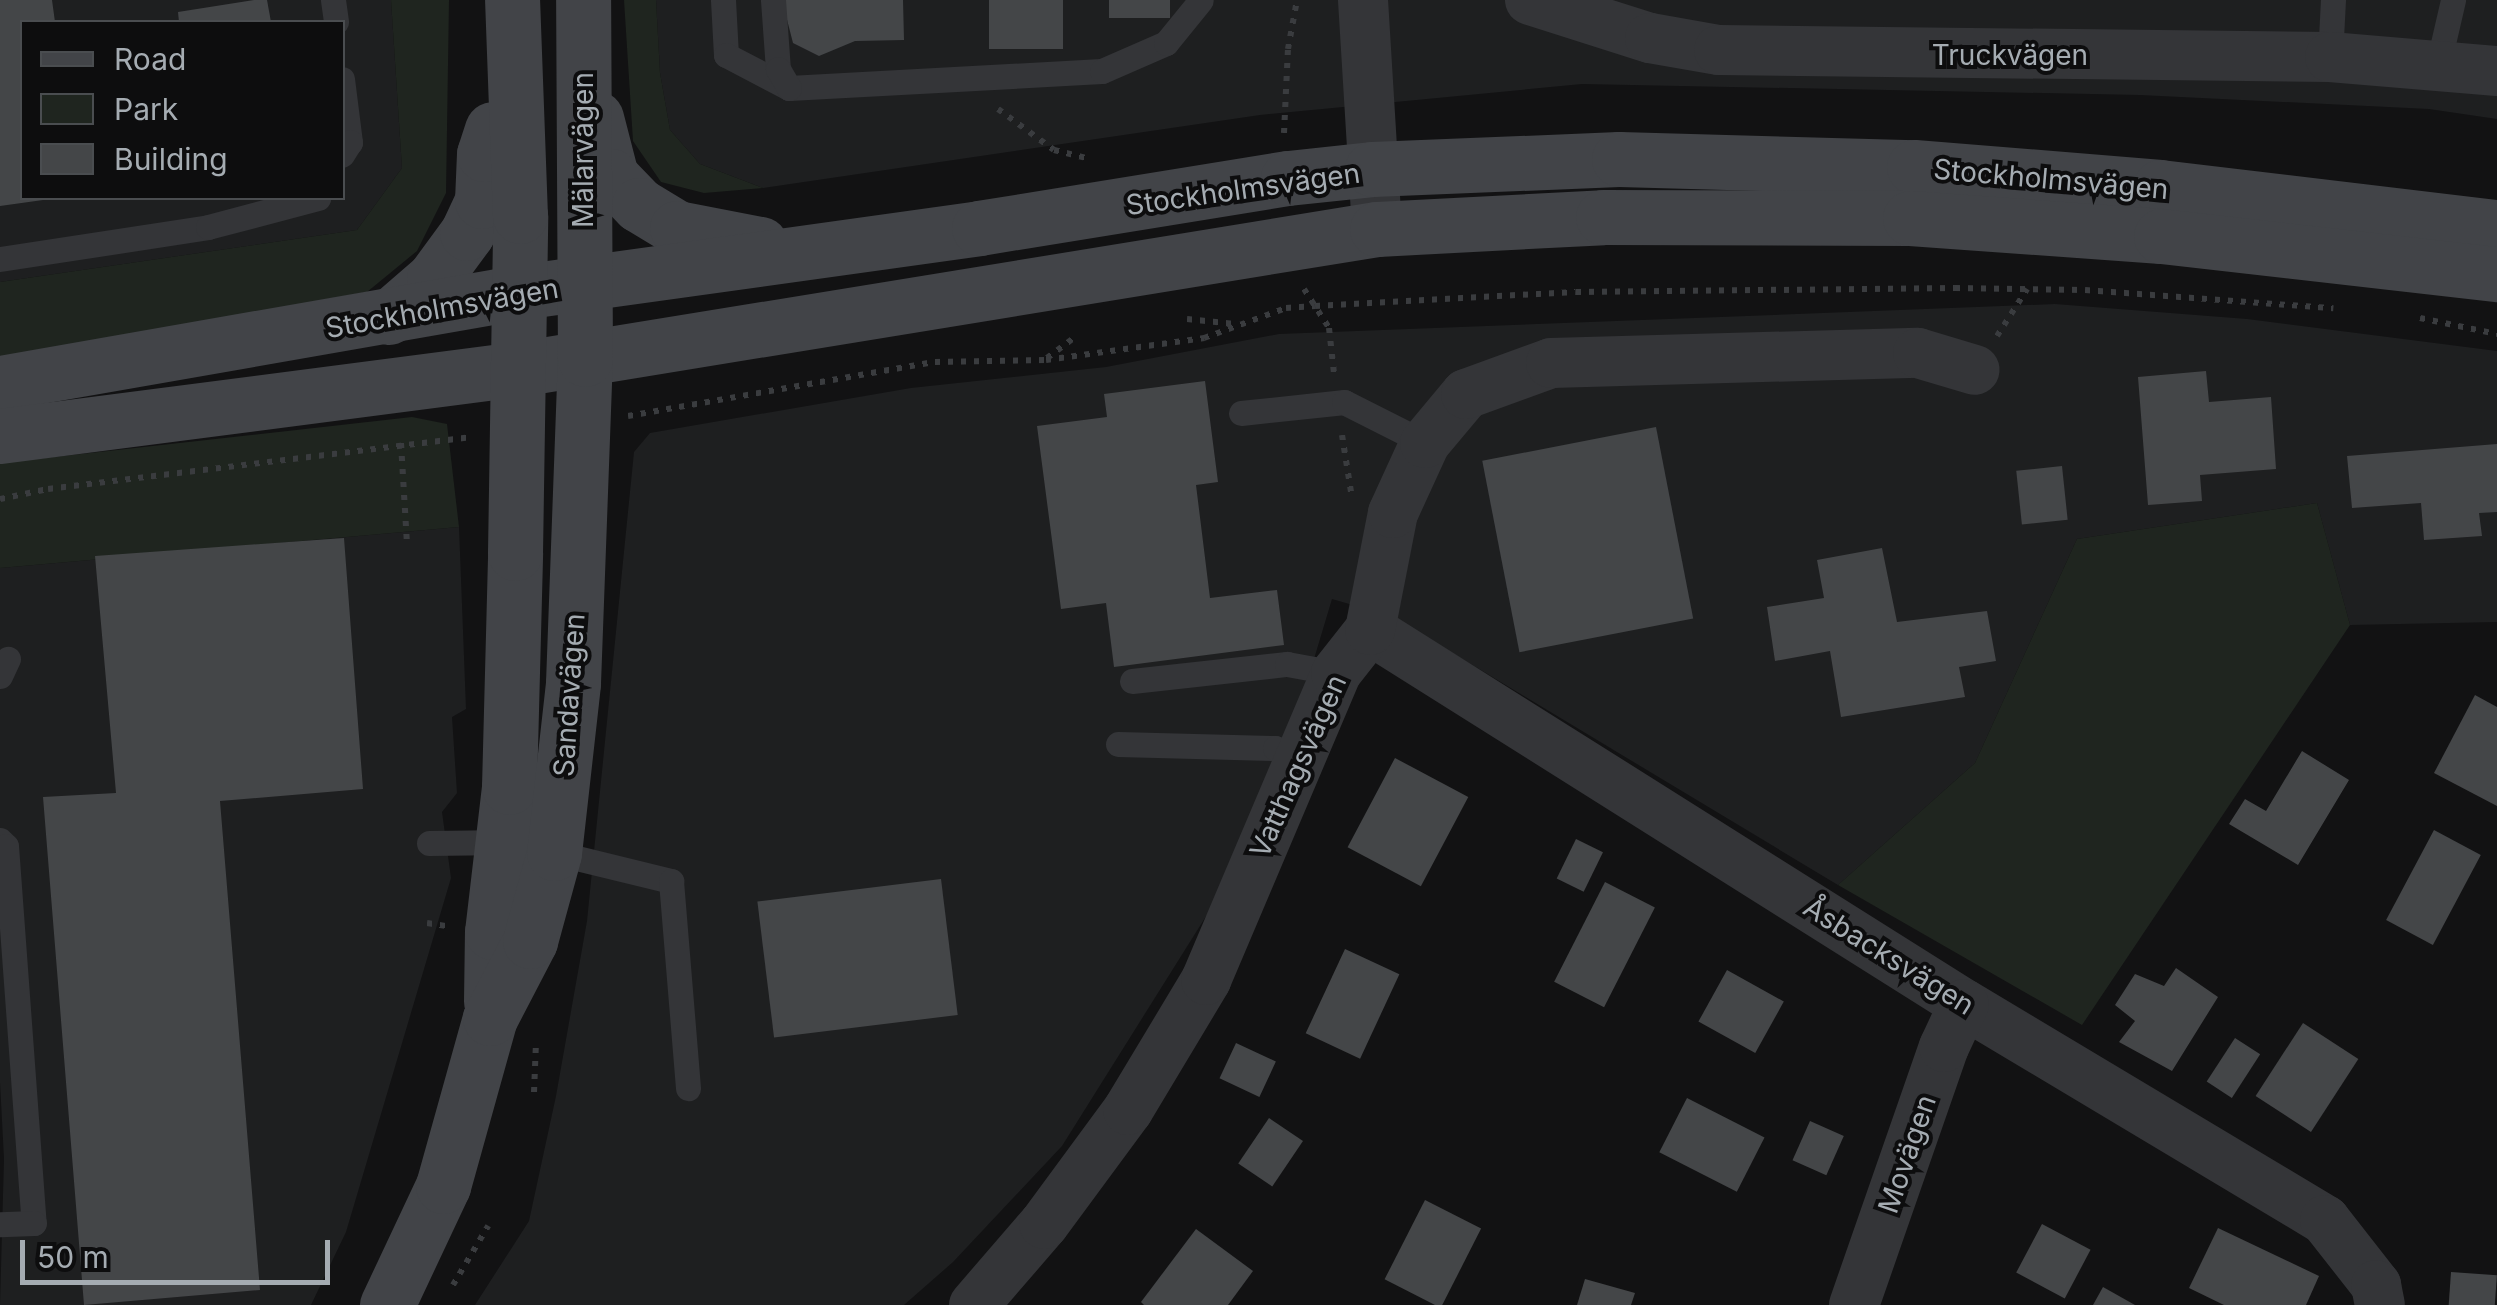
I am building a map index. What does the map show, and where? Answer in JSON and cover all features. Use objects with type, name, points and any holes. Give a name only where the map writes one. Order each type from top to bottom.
[{"type":"main road","points":[[512,0],[520,292],[518,369]]},
{"type":"main road","points":[[583,3],[596,126],[612,176],[639,205],[677,228],[731,242],[807,249]]},
{"type":"main road","name":"Mälarvägen","points":[[583,3],[586,359]]},
{"type":"main road","points":[[388,318],[434,278],[467,233],[482,202],[484,154],[514,54]]},
{"type":"main road","name":"Stockholmsvägen","points":[[0,382],[388,318],[520,292],[979,228],[1288,178],[1372,170],[1618,159],[1914,167],[2160,187],[2497,227]]},
{"type":"main road","name":"Stockholmsvägen","points":[[0,436],[586,359],[1377,229],[1603,217],[1910,218],[2161,236],[2497,274]]},
{"type":"main road","name":"Sandavägen","points":[[530,847],[573,684],[586,359]]},
{"type":"main road","name":"Sandavägen","points":[[388,1305],[443,1186],[490,1018],[530,941],[518,369]]},
{"type":"street","points":[[1363,0],[1377,229]]},
{"type":"street","name":"Truckvägen","points":[[1530,0],[1650,38],[1719,50],[2330,58],[2497,71]]},
{"type":"street","name":"Vatthagsvägen","points":[[974,1305],[1044,1224],[1128,1110],[1196,996],[1336,673],[1370,630],[1392,513],[1425,443],[1466,394],[1551,363],[1918,354],[1975,370]]},
{"type":"street","name":"Åsbacksvägen","points":[[1370,630],[1964,1004],[2326,1220],[2376,1285],[2380,1305]]},
{"type":"street","name":"Movägen","points":[[1854,1305],[1944,1048],[1964,1004]]},
{"type":"lane","points":[[723,0],[726,55],[789,88],[1102,71],[1166,43],[1201,0]]},
{"type":"lane","points":[[773,0],[778,69],[789,88]]},
{"type":"lane","points":[[2330,58],[2333,0]]},
{"type":"lane","points":[[2438,64],[2453,0]]},
{"type":"lane","points":[[345,102],[350,142],[345,150]]},
{"type":"lane","points":[[0,259],[208,227],[310,200]]},
{"type":"lane","points":[[1241,413],[1338,402],[1425,443]]},
{"type":"lane","points":[[1132,681],[1286,664],[1336,673]]},
{"type":"lane","points":[[1118,744],[1274,748],[1299,759]]},
{"type":"lane","points":[[0,840],[6,846],[34,1223],[0,1224]]},
{"type":"lane","points":[[429,843],[530,847],[671,881],[688,1088]]},
{"type":"path","points":[[1284,139],[1288,50],[1297,0]]},
{"type":"path","points":[[960,81],[1054,150],[1107,162]]},
{"type":"path","points":[[1301,281],[1328,328],[1351,497]]},
{"type":"path","points":[[1187,320],[1236,324]]},
{"type":"path","points":[[1046,360],[1074,338]]},
{"type":"path","points":[[0,499],[48,489],[474,437]]},
{"type":"path","points":[[401,443],[407,545]]},
{"type":"path","points":[[449,1291],[488,1226]]},
{"type":"shaded area","points":[[0,0],[391,0],[402,168],[357,230],[0,282]]},
{"type":"shaded area","points":[[656,0],[2497,0],[2497,119],[2429,109],[2140,95],[1582,84],[1260,115],[763,188],[700,164],[670,130],[660,73]]},
{"type":"shaded area","points":[[2055,304],[2247,319],[2497,351],[2497,622],[2350,625],[2317,503],[2077,539],[1975,763],[1838,885],[1391,616],[1332,599],[1308,679],[1230,878],[1062,1146],[953,1262],[904,1305],[475,1305],[529,1221],[556,1096],[587,921],[634,452],[650,433],[911,388],[1106,367],[1279,334]]},
{"type":"shaded area","points":[[459,527],[466,709],[452,717],[457,793],[442,812],[451,878],[346,1232],[311,1305],[0,1305],[4,1159],[0,1082],[0,568]]},
{"type":"green space","points":[[391,0],[449,0],[446,193],[417,251],[367,292],[0,358],[0,282],[357,230],[402,168]]},
{"type":"green space","points":[[624,0],[656,0],[660,73],[670,130],[700,164],[763,188],[704,193],[661,182],[633,141]]},
{"type":"green space","points":[[412,417],[447,424],[459,527],[0,568],[0,463]]},
{"type":"green space","points":[[2317,503],[2350,625],[2082,1025],[1838,885],[1975,763],[2077,539]]},
{"type":"building","points":[[0,0],[52,0],[55,20],[20,20],[20,200],[43,200],[0,206]]},
{"type":"building","points":[[267,0],[271,20],[179,20],[178,12]]},
{"type":"building","points":[[782,0],[903,0],[904,40],[855,41],[819,56],[793,43]]},
{"type":"building","points":[[989,0],[1063,0],[1063,49],[989,49]]},
{"type":"building","points":[[1109,0],[1170,0],[1170,18],[1109,18]]},
{"type":"building","points":[[2206,371],[2209,402],[2271,397],[2276,469],[2200,475],[2202,501],[2148,505],[2138,377]]},
{"type":"building","points":[[1205,381],[1218,482],[1196,485],[1210,598],[1277,590],[1284,645],[1114,667],[1106,603],[1061,609],[1037,426],[1107,417],[1104,394]]},
{"type":"building","points":[[1656,427],[1693,618],[1519,652],[1482,461]]},
{"type":"building","points":[[2497,444],[2497,512],[2479,513],[2482,536],[2424,540],[2421,503],[2352,508],[2347,456]]},
{"type":"building","points":[[2062,466],[2068,520],[2022,525],[2016,471]]},
{"type":"building","points":[[344,538],[363,789],[220,801],[260,1290],[84,1305],[43,797],[116,793],[95,556]]},
{"type":"building","points":[[1882,548],[1897,622],[1987,611],[1996,661],[1959,667],[1965,697],[1841,717],[1830,651],[1775,661],[1767,607],[1824,598],[1817,560]]},
{"type":"building","points":[[2475,695],[2497,707],[2497,806],[2434,773]]},
{"type":"building","points":[[2302,751],[2349,780],[2298,865],[2229,824],[2245,799],[2266,811]]},
{"type":"building","points":[[1395,758],[1468,797],[1421,886],[1348,847]]},
{"type":"building","points":[[2434,830],[2481,855],[2433,945],[2386,920]]},
{"type":"building","points":[[1576,839],[1603,852],[1584,892],[1557,879]]},
{"type":"building","points":[[941,879],[958,1015],[774,1038],[757,902]]},
{"type":"building","points":[[1605,882],[1655,907],[1604,1007],[1554,982]]},
{"type":"building","points":[[1345,949],[1399,974],[1360,1059],[1306,1033]]},
{"type":"building","points":[[2176,968],[2218,997],[2172,1071],[2119,1042],[2135,1021],[2115,1005],[2135,974],[2164,986]]},
{"type":"building","points":[[1727,970],[1784,1002],[1755,1053],[1698,1022]]},
{"type":"building","points":[[2303,1023],[2358,1059],[2311,1132],[2256,1096]]},
{"type":"building","points":[[2235,1038],[2260,1054],[2232,1098],[2207,1082]]},
{"type":"building","points":[[1236,1043],[1276,1062],[1259,1097],[1220,1078]]},
{"type":"building","points":[[1687,1098],[1765,1137],[1737,1192],[1659,1152]]},
{"type":"building","points":[[1269,1118],[1303,1141],[1272,1187],[1238,1164]]},
{"type":"building","points":[[1810,1121],[1844,1136],[1826,1175],[1793,1160]]},
{"type":"building","points":[[1425,1200],[1481,1229],[1442,1305],[1385,1279]]},
{"type":"building","points":[[2042,1224],[2091,1250],[2065,1298],[2016,1273]]},
{"type":"building","points":[[2218,1228],[2319,1276],[2306,1305],[2224,1305],[2189,1288]]},
{"type":"building","points":[[1196,1229],[1253,1271],[1228,1305],[1144,1305],[1141,1302]]},
{"type":"building","points":[[2451,1272],[2497,1275],[2495,1305],[2449,1305]]},
{"type":"building","points":[[1585,1279],[1635,1293],[1631,1305],[1577,1305]]},
{"type":"building","points":[[2103,1287],[2135,1305],[2093,1305]]}]
